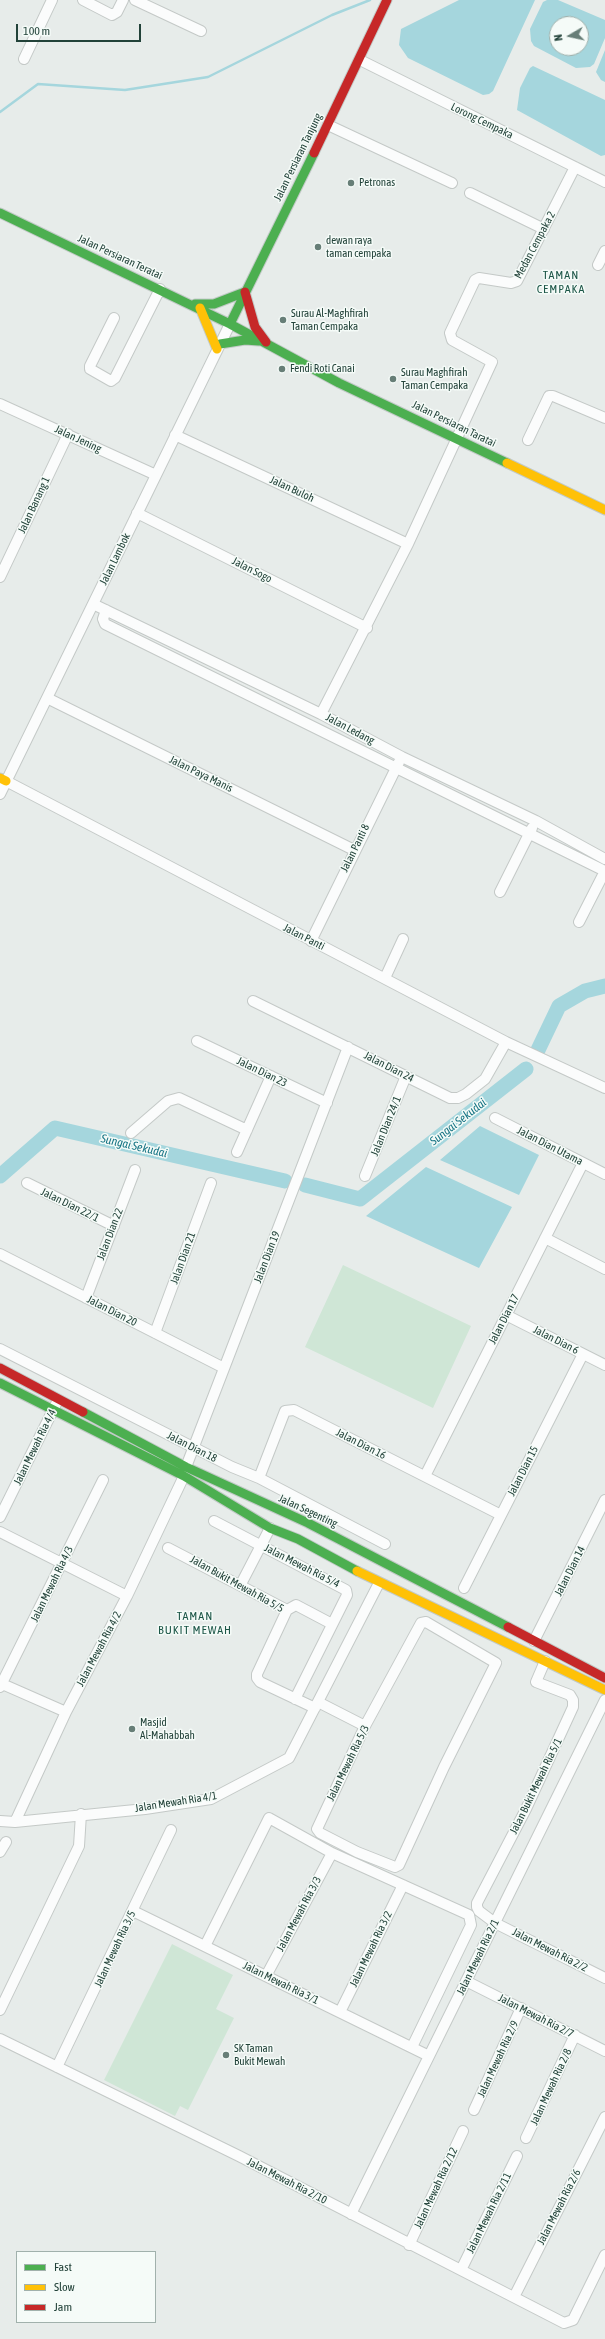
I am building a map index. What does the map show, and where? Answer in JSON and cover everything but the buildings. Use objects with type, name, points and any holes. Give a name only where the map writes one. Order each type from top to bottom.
[{"type":"street","points":[[24,59],[52,0]]},
{"type":"street","points":[[82,0],[112,15],[117,12],[123,0]]},
{"type":"street","points":[[135,0],[200,32]]},
{"type":"street","name":"Jalan Persiaran Tanjung","points":[[230,324],[360,60],[387,0]]},
{"type":"street","name":"Lorong Cempaka","points":[[360,60],[605,182]]},
{"type":"street","points":[[328,124],[452,183]]},
{"type":"street","name":"Medan Cempaka 2","points":[[458,439],[492,362],[452,340],[450,333],[475,280],[479,278],[511,284],[517,281],[575,167]]},
{"type":"street","points":[[470,193],[544,229]]},
{"type":"street","name":"Jalan Persiaran Teratai","points":[[0,213],[190,303],[230,324]]},
{"type":"street","points":[[598,265],[605,251]]},
{"type":"street","points":[[114,318],[90,366],[90,369],[111,381],[115,378],[160,289]]},
{"type":"street","points":[[190,303],[214,304],[245,292],[255,327],[266,342]]},
{"type":"street","points":[[200,308],[218,347],[245,340],[266,342]]},
{"type":"street","name":"Jalan Persiaran Taratai","points":[[230,324],[266,342],[339,383],[605,510]]},
{"type":"street","name":"Jalan Lambok","points":[[0,794],[3,780],[47,698],[230,324]]},
{"type":"street","points":[[528,440],[549,396],[554,396],[605,418]]},
{"type":"street","name":"Jalan Jening","points":[[0,404],[156,475]]},
{"type":"street","name":"Jalan Banang 1","points":[[0,577],[68,434]]},
{"type":"street","name":"Jalan Buloh","points":[[176,435],[408,544]]},
{"type":"street","points":[[321,714],[367,628],[458,439]]},
{"type":"street","name":"Jalan Sogo","points":[[137,513],[367,628]]},
{"type":"street","name":"Jalan Ledang","points":[[93,604],[321,714],[402,757],[536,821],[605,858]]},
{"type":"street","points":[[106,610],[103,619],[105,624],[605,871],[579,922]]},
{"type":"street","name":"Jalan Paya Manis","points":[[47,698],[354,850]]},
{"type":"street","name":"Jalan Panti 8","points":[[311,941],[354,850],[402,757]]},
{"type":"street","name":"Jalan Panti","points":[[3,780],[506,1042],[605,1088]]},
{"type":"street","points":[[500,892],[536,821]]},
{"type":"street","points":[[385,978],[403,939]]},
{"type":"street","name":"Jalan Dian 24","points":[[253,1001],[450,1098],[458,1098],[486,1079],[506,1042]]},
{"type":"street","name":"Jalan Dian 23","points":[[197,1041],[327,1103]]},
{"type":"street","name":"Jalan Dian 19","points":[[185,1471],[348,1047]]},
{"type":"street","points":[[237,1152],[271,1076]]},
{"type":"street","name":"Jalan Dian 24/1","points":[[365,1176],[406,1076]]},
{"type":"street","points":[[131,1133],[168,1101],[179,1098],[247,1130]]},
{"type":"street","name":"Jalan Dian Utama","points":[[495,1118],[605,1174]]},
{"type":"street","name":"Jalan Dian 17","points":[[425,1476],[583,1163]]},
{"type":"street","name":"Jalan Dian 22","points":[[86,1298],[135,1170]]},
{"type":"street","name":"Jalan Dian 22/1","points":[[27,1183],[114,1226]]},
{"type":"street","name":"Jalan Dian 21","points":[[155,1333],[211,1183]]},
{"type":"street","points":[[545,1238],[605,1268]]},
{"type":"street","name":"Jalan Dian 20","points":[[0,1254],[224,1368]]},
{"type":"street","name":"Jalan Dian 6","points":[[506,1315],[605,1365]]},
{"type":"street","name":"Jalan Dian 18","points":[[0,1350],[259,1478],[385,1544]]},
{"type":"street","name":"Jalan Dian 15","points":[[464,1588],[583,1354]]},
{"type":"street","name":"Jalan Segenting","points":[[0,1368],[59,1398],[185,1471],[270,1528],[298,1539],[379,1583],[605,1690]]},
{"type":"street","name":"Jalan Segenting","points":[[0,1384],[185,1471],[302,1521],[605,1677]]},
{"type":"street","name":"Jalan Mewah Ria 4/4","points":[[0,1517],[59,1398]]},
{"type":"street","name":"Jalan Dian 16","points":[[259,1478],[285,1411],[289,1409],[501,1515]]},
{"type":"street","name":"Jalan Mewah Ria 4/2","points":[[15,1822],[66,1712],[127,1596],[185,1471]]},
{"type":"street","name":"Jalan Mewah Ria 4/3","points":[[1,1685],[103,1480]]},
{"type":"street","name":"Jalan Dian 14","points":[[534,1641],[601,1518],[605,1500]]},
{"type":"street","name":"Jalan Mewah Ria 5/4","points":[[214,1521],[343,1587],[347,1595],[295,1699]]},
{"type":"street","points":[[298,1539],[304,1539],[309,1535],[310,1529],[302,1521]]},
{"type":"street","points":[[241,1584],[270,1528]]},
{"type":"street","points":[[0,1532],[127,1596]]},
{"type":"street","points":[[342,1563],[338,1558],[336,1549],[340,1545],[352,1546]]},
{"type":"street","name":"Jalan Bukit Mewah Ria 5/5","points":[[168,1548],[241,1584],[288,1610],[257,1674],[257,1678],[295,1699],[316,1705],[365,1726]]},
{"type":"street","name":"Jalan Mewah Ria 4/1","points":[[0,1821],[15,1822],[145,1808],[221,1796],[289,1758],[379,1583]]},
{"type":"street","points":[[288,1610],[296,1605],[332,1624]]},
{"type":"street","name":"Jalan Mewah Ria 5/3","points":[[426,1622],[496,1663],[444,1767],[398,1865],[392,1866],[350,1849],[320,1833],[317,1829],[365,1726],[421,1623],[426,1622]]},
{"type":"street","name":"Jalan Bukit Mewah Ria 5/1","points":[[495,1922],[479,1911],[477,1903],[526,1809],[573,1707],[573,1700],[570,1695],[536,1682],[545,1661]]},
{"type":"street","points":[[1,1685],[66,1712]]},
{"type":"street","name":"Jalan Mewah Ria 2/1","points":[[351,2214],[605,1700]]},
{"type":"street","points":[[0,2010],[79,1846],[81,1814]]},
{"type":"street","points":[[205,1946],[269,1818],[332,1853],[469,1914],[471,1925],[412,2047]]},
{"type":"street","name":"Jalan Mewah Ria 3/5","points":[[57,2067],[171,1830]]},
{"type":"street","points":[[0,1852],[6,1842]]},
{"type":"street","name":"Jalan Mewah Ria 3/3","points":[[266,1976],[332,1853]]},
{"type":"street","name":"Jalan Mewah Ria 3/2","points":[[340,2012],[403,1885]]},
{"type":"street","name":"Jalan Mewah Ria 3/1","points":[[133,1911],[429,2056]]},
{"type":"street","name":"Jalan Mewah Ria 2/2","points":[[495,1922],[605,1978]]},
{"type":"street","name":"Jalan Mewah Ria 2/7","points":[[466,1981],[605,2051]]},
{"type":"street","name":"Jalan Mewah Ria 2/9","points":[[474,2110],[521,2008]]},
{"type":"street","name":"Jalan Mewah Ria 2/8","points":[[526,2138],[575,2036]]},
{"type":"street","name":"Jalan Mewah Ria 2/10","points":[[0,2039],[351,2214],[564,2323],[573,2320],[605,2255]]},
{"type":"street","name":"Jalan Mewah Ria 2/6","points":[[514,2297],[605,2117]]},
{"type":"street","name":"Jalan Mewah Ria 2/12","points":[[409,2245],[463,2131]]},
{"type":"street","name":"Jalan Mewah Ria 2/11","points":[[461,2270],[517,2156]]},
{"type":"green space","points":[[343,1265],[471,1326],[433,1408],[305,1347]]},
{"type":"green space","points":[[172,1944],[233,1975],[216,2009],[234,2018],[188,2110],[180,2106],[175,2116],[104,2080]]},
{"type":"water","points":[[459,0],[535,0],[493,91],[489,94],[483,95],[408,58],[399,45],[401,29]]},
{"type":"water","points":[[547,0],[558,0],[605,20],[605,38],[594,64],[590,67],[576,68],[553,56],[589,56],[589,16],[549,16],[549,54],[534,46],[531,41],[530,29],[543,2]]},
{"type":"water","points":[[605,50],[605,82],[601,80],[596,72]]},
{"type":"water","points":[[533,66],[605,100],[605,155],[601,156],[517,110],[520,88],[530,68]]},
{"type":"water","points":[[480,1126],[539,1155],[519,1195],[440,1160]]},
{"type":"water","points":[[426,1167],[512,1207],[479,1268],[366,1216]]},
{"type":"waterway","points":[[0,112],[38,84],[125,90],[208,77],[332,15],[370,0]]},
{"type":"waterway","name":"Sungai Sekudai","points":[[538,1050],[559,1006],[585,991],[605,986]]},
{"type":"waterway","name":"Sungai Sekudai","points":[[305,1185],[360,1199],[526,1069]]},
{"type":"waterway","name":"Sungai Sekudai","points":[[0,1176],[55,1128],[285,1181]]},
{"type":"traffic: fast","points":[[0,213],[230,324],[314,153]]},
{"type":"traffic: fast","points":[[195,304],[214,304],[245,292]]},
{"type":"traffic: fast","points":[[230,324],[339,383],[507,463]]},
{"type":"traffic: fast","points":[[220,344],[245,340],[259,341]]},
{"type":"traffic: fast","points":[[0,1383],[184,1476],[270,1528],[298,1539],[357,1571]]},
{"type":"traffic: fast","points":[[83,1412],[186,1467],[308,1523],[508,1627]]},
{"type":"traffic: slow","points":[[200,308],[217,349]]},
{"type":"traffic: slow","points":[[507,463],[605,510]]},
{"type":"traffic: slow","points":[[0,778],[6,781]]},
{"type":"traffic: slow","points":[[357,1571],[605,1690]]},
{"type":"traffic: jam","points":[[314,153],[387,0]]},
{"type":"traffic: jam","points":[[245,292],[255,327],[266,342]]},
{"type":"traffic: jam","points":[[0,1368],[83,1412]]},
{"type":"traffic: jam","points":[[508,1627],[605,1678]]},
{"type":"place","name":"Petronas","points":[[351,183]]},
{"type":"place","name":"dewan raya taman cempaka","points":[[318,247]]},
{"type":"place","name":"Surau Al-Maghfirah Taman Cempaka","points":[[283,320]]},
{"type":"place","name":"Fendi Roti Canai","points":[[282,369]]},
{"type":"place","name":"Surau Maghfirah Taman Cempaka","points":[[393,379]]},
{"type":"place","name":"Masjid Al-Mahabbah","points":[[132,1729]]},
{"type":"place","name":"SK Taman Bukit Mewah","points":[[226,2055]]},
{"type":"district","name":"TAMAN CEMPAKA","points":[[561,282]]},
{"type":"district","name":"TAMAN BUKIT MEWAH","points":[[195,1623]]}]
